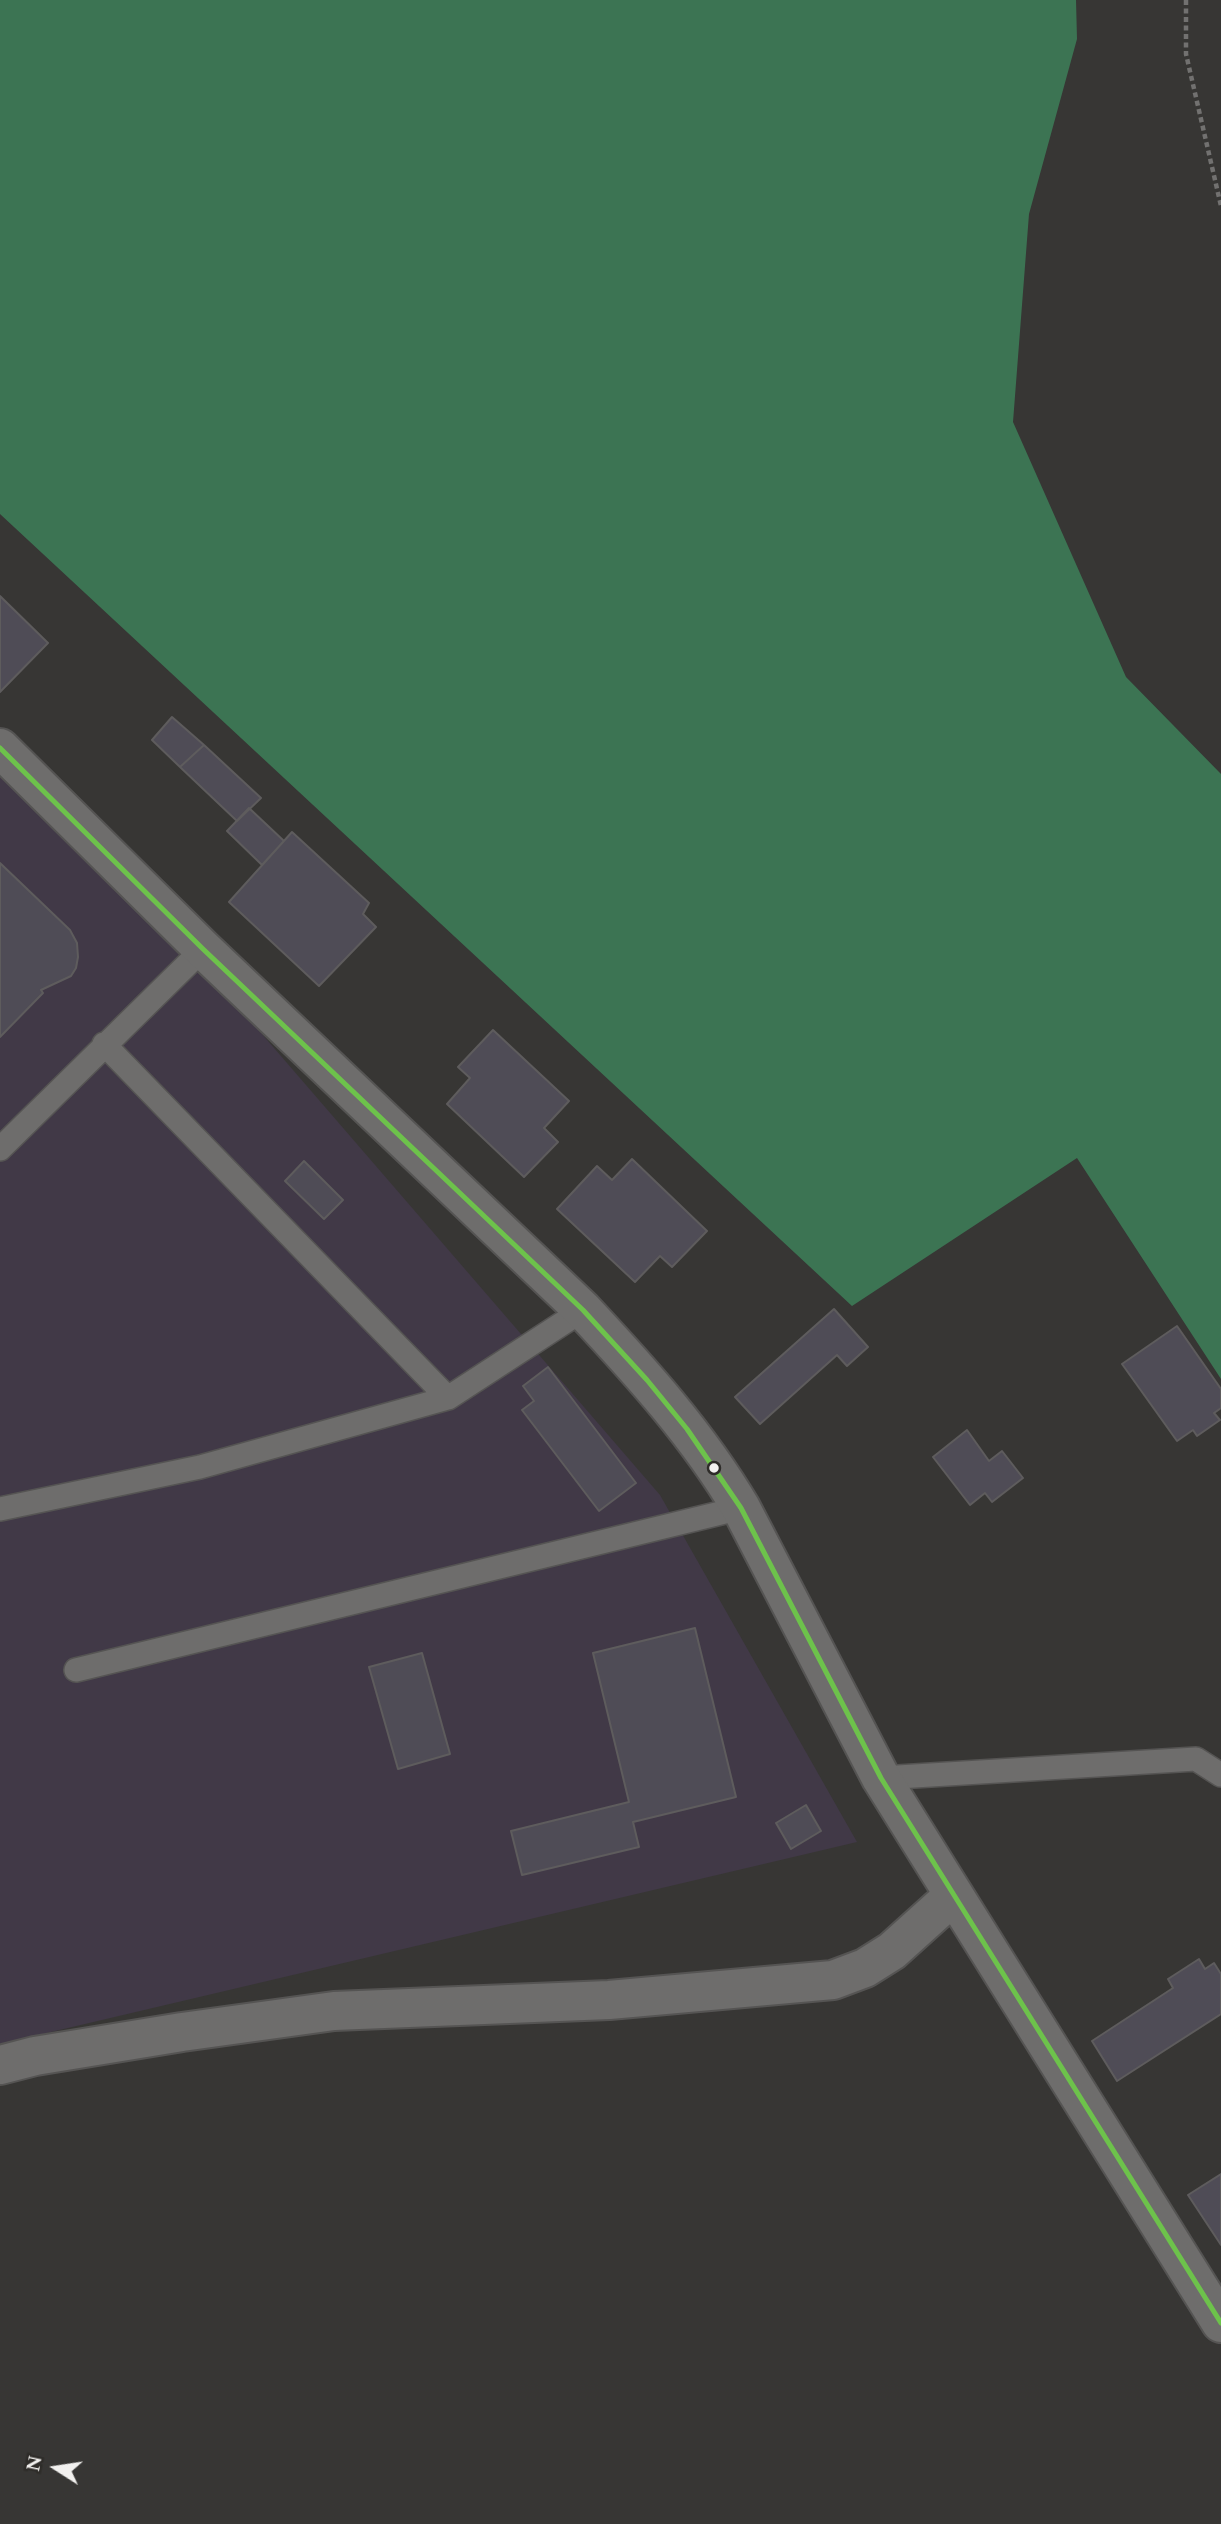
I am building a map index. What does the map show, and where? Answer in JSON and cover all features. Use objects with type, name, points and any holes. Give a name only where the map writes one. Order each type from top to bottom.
[{"type":"street","points":[[0,748],[203,949],[583,1310],[626,1356],[715,1464],[741,1508],[881,1778],[1221,2323]]},
{"type":"street","points":[[0,2064],[182,2032],[334,2011],[609,2000],[833,1980],[865,1968],[892,1951],[953,1896]]},
{"type":"lane","points":[[0,1149],[203,949]]},
{"type":"lane","points":[[104,1044],[448,1398]]},
{"type":"lane","points":[[0,1509],[200,1468],[448,1398],[583,1310]]},
{"type":"lane","points":[[76,1670],[741,1508]]},
{"type":"lane","points":[[881,1778],[1196,1759],[1221,1775]]},
{"type":"path","points":[[1186,0],[1186,54],[1221,206]]},
{"type":"shaded area","points":[[0,761],[192,953],[660,1495],[857,1842],[0,2044]]},
{"type":"green space","points":[[0,0],[1076,0],[1077,39],[1029,214],[1013,422],[1126,677],[1221,774],[1221,1379],[1077,1158],[852,1306],[0,514]]},
{"type":"building","points":[[0,596],[48,643],[0,692]]},
{"type":"building","points":[[172,717],[204,745],[180,767],[152,740]]},
{"type":"building","points":[[204,745],[261,798],[237,821],[180,767]]},
{"type":"building","points":[[249,808],[284,841],[262,865],[227,831]]},
{"type":"building","points":[[292,832],[369,903],[363,914],[376,927],[319,986],[229,902]]},
{"type":"building","points":[[0,863],[70,930],[77,943],[78,957],[71,976],[41,990],[43,993],[0,1037]]},
{"type":"building","points":[[493,1030],[569,1101],[544,1128],[558,1142],[524,1177],[447,1104],[470,1078],[458,1067]]},
{"type":"building","points":[[632,1159],[707,1231],[672,1267],[660,1256],[635,1282],[557,1209],[597,1166],[612,1180]]},
{"type":"building","points":[[304,1161],[343,1200],[324,1219],[285,1181]]},
{"type":"building","points":[[834,1309],[868,1347],[847,1366],[837,1355],[760,1424],[735,1397]]},
{"type":"building","points":[[1177,1326],[1221,1389],[1221,1408],[1214,1413],[1220,1420],[1197,1436],[1193,1430],[1177,1441],[1122,1364]]},
{"type":"building","points":[[548,1367],[636,1483],[599,1511],[522,1410],[534,1401],[523,1386]]},
{"type":"building","points":[[967,1430],[989,1461],[1002,1451],[1023,1478],[992,1502],[985,1493],[970,1505],[933,1457]]},
{"type":"building","points":[[695,1628],[736,1797],[633,1822],[639,1847],[522,1875],[511,1831],[629,1802],[593,1653]]},
{"type":"building","points":[[422,1653],[450,1754],[398,1769],[369,1667]]},
{"type":"building","points":[[806,1805],[821,1831],[791,1849],[776,1823]]},
{"type":"building","points":[[1199,1959],[1205,1969],[1214,1963],[1221,1974],[1221,2014],[1117,2081],[1092,2041],[1173,1988],[1168,1979]]},
{"type":"building","points":[[1221,2174],[1221,2245],[1188,2195]]},
{"type":"transit line","points":[[0,748],[203,949],[583,1310],[647,1380],[687,1429],[741,1508],[881,1778],[1221,2323]]}]
